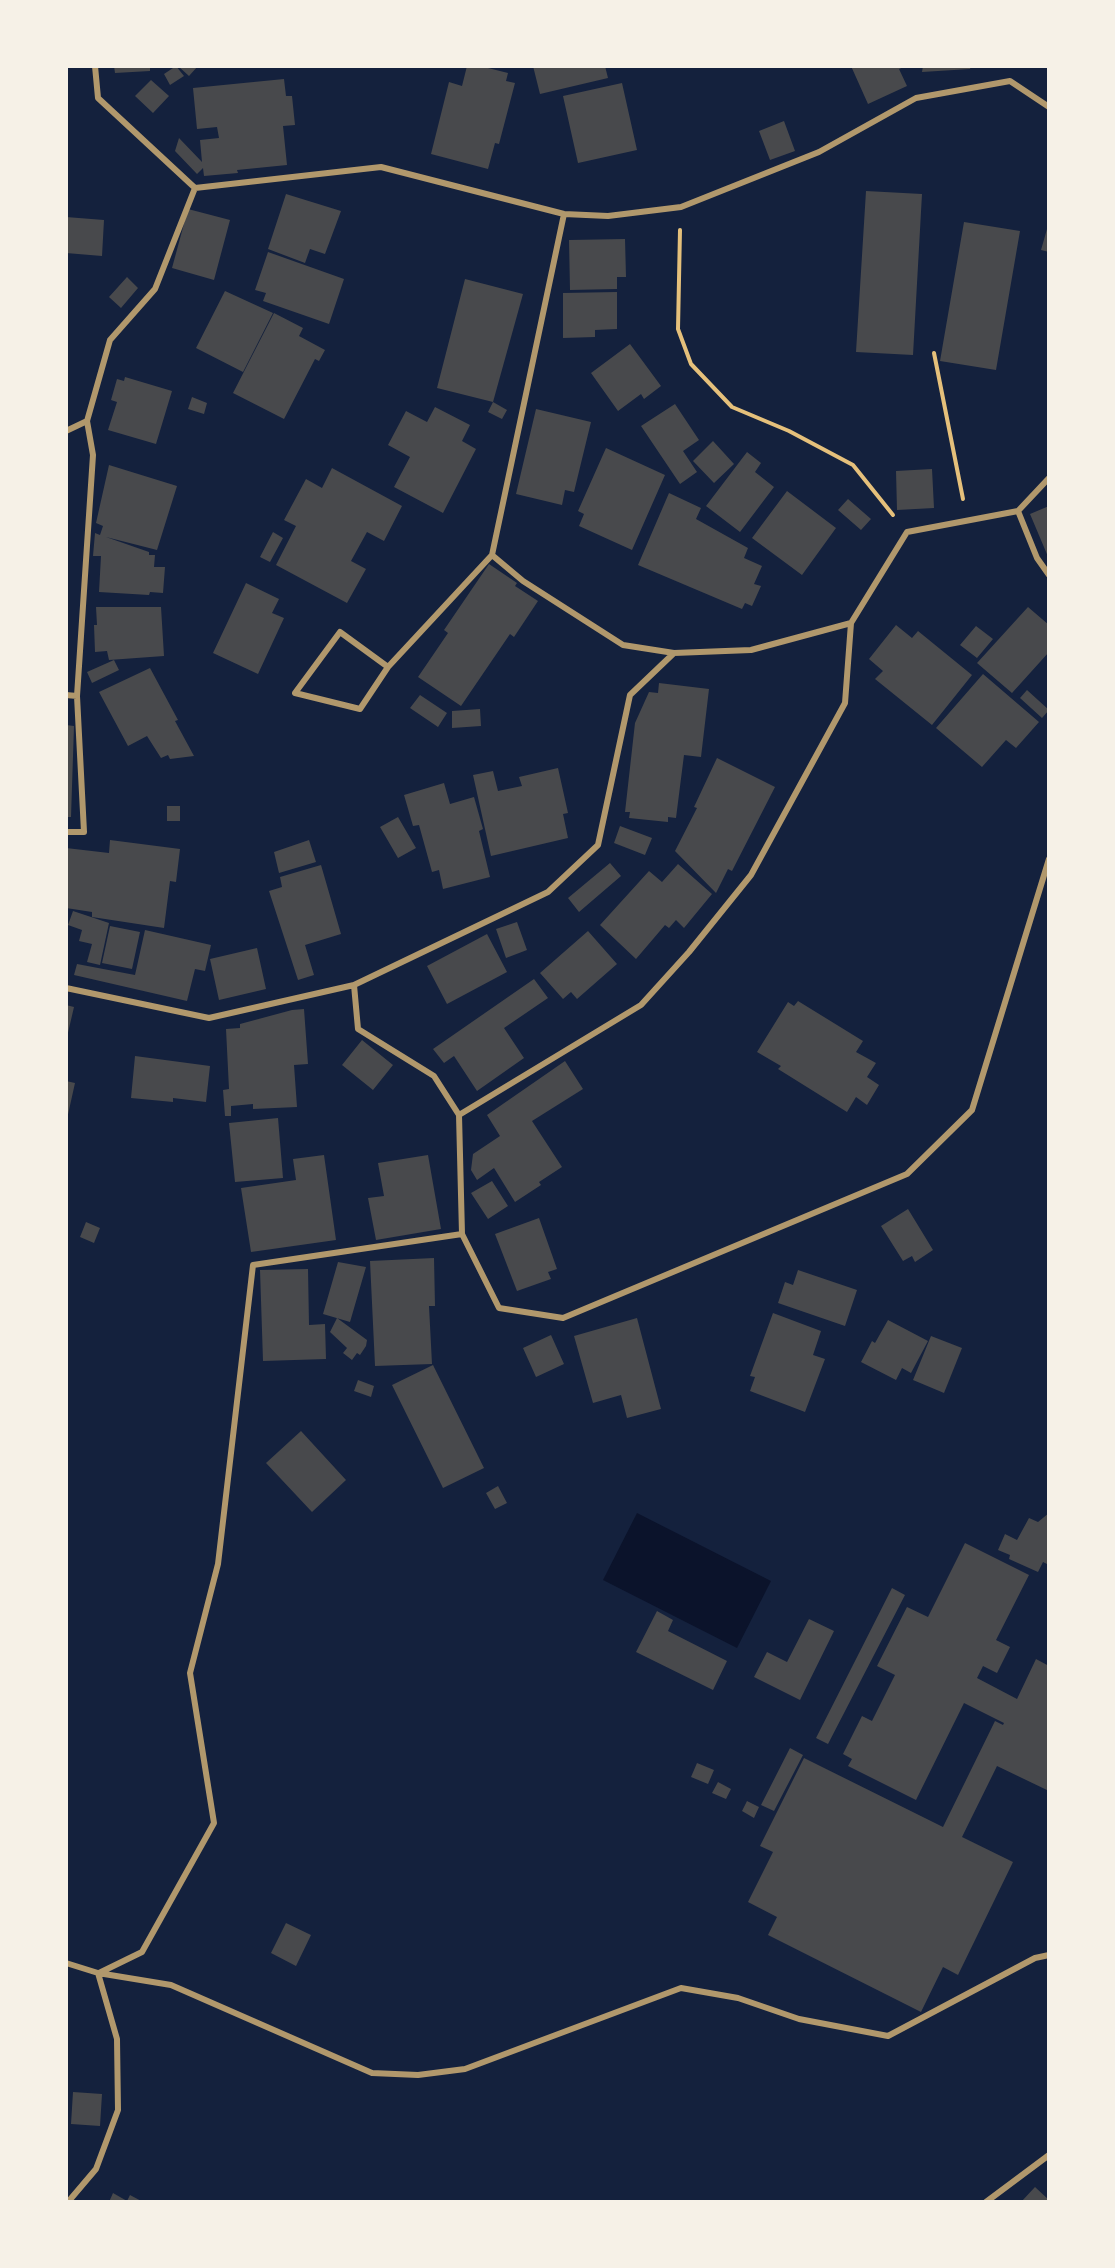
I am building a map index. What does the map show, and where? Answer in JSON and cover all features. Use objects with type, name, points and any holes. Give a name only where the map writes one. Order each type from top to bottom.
[{"type":"street","points":[[95,66],[98,98],[195,188],[381,167],[564,213],[608,216],[681,207],[819,153],[916,98],[1010,81],[1049,107]]},
{"type":"street","points":[[66,832],[84,832],[77,696],[93,455],[87,421],[111,340],[155,289],[195,188]]},
{"type":"street","points":[[388,667],[340,632],[295,693],[360,710],[388,667],[492,555],[564,213]]},
{"type":"street","points":[[66,430],[87,421]]},
{"type":"street","points":[[459,1115],[641,1005],[689,952],[751,875],[845,703],[850,623],[907,532],[1018,511],[1049,478]]},
{"type":"street","points":[[1018,511],[1037,558],[1049,575]]},
{"type":"street","points":[[492,555],[523,581],[623,645],[674,653],[751,650],[850,623]]},
{"type":"street","points":[[66,988],[209,1018],[354,985],[548,892],[598,845],[630,695],[674,653]]},
{"type":"street","points":[[66,695],[77,696]]},
{"type":"street","points":[[354,985],[358,1029],[434,1076],[459,1115],[462,1234],[499,1308],[563,1318],[907,1174],[972,1110],[1049,859]]},
{"type":"street","points":[[98,1973],[142,1952],[214,1823],[190,1673],[218,1564],[253,1265],[462,1234]]},
{"type":"street","points":[[66,1963],[98,1973],[171,1985],[372,2073],[418,2074],[465,2069],[681,1988],[738,1998],[799,2019],[888,2036],[1035,1958],[1049,1955]]},
{"type":"street","points":[[68,2202],[96,2169],[118,2110],[117,2039],[98,1973]]},
{"type":"street","points":[[986,2202],[1049,2156]]},
{"type":"path","points":[[681,207],[678,329],[691,364],[732,406],[789,431],[853,465],[907,532]]},
{"type":"path","points":[[934,353],[968,520]]},
{"type":"water","points":[[637,1513],[771,1581],[737,1648],[603,1580]]},
{"type":"building","points":[[114,66],[150,66],[150,71],[115,73]]},
{"type":"building","points":[[176,66],[184,76],[170,85],[164,74]]},
{"type":"building","points":[[178,66],[198,66],[189,76]]},
{"type":"building","points":[[467,66],[480,66],[508,73],[506,81],[515,83],[499,144],[495,143],[488,169],[431,154],[449,82],[462,86]]},
{"type":"building","points":[[533,66],[605,66],[608,78],[540,94]]},
{"type":"building","points":[[851,66],[906,66],[899,69],[907,86],[868,104]]},
{"type":"building","points":[[923,66],[971,66],[970,69],[922,72]]},
{"type":"building","points":[[284,79],[286,96],[292,96],[295,125],[283,126],[287,165],[204,176],[203,168],[197,174],[175,151],[179,138],[202,162],[200,140],[219,138],[217,127],[197,129],[193,88]]},
{"type":"building","points":[[151,80],[169,96],[153,113],[135,96]]},
{"type":"building","points":[[622,83],[637,150],[578,163],[563,96]]},
{"type":"building","points":[[784,121],[795,151],[770,160],[759,131]]},
{"type":"building","points":[[866,191],[922,194],[913,355],[856,352]]},
{"type":"building","points":[[286,194],[341,211],[325,254],[310,249],[305,263],[268,249]]},
{"type":"building","points":[[188,209],[230,220],[214,280],[172,268]]},
{"type":"building","points":[[66,217],[104,220],[102,256],[66,253]]},
{"type":"building","points":[[964,222],[1020,231],[996,370],[940,361]]},
{"type":"building","points":[[1049,222],[1049,252],[1041,250]]},
{"type":"building","points":[[625,239],[626,277],[617,277],[617,289],[570,290],[569,240]]},
{"type":"building","points":[[268,252],[344,279],[329,324],[263,301],[266,293],[255,290]]},
{"type":"building","points":[[127,277],[138,288],[121,308],[109,297]]},
{"type":"building","points":[[465,279],[523,294],[493,402],[437,388]]},
{"type":"building","points":[[225,291],[273,313],[243,372],[196,348]]},
{"type":"building","points":[[617,292],[617,329],[595,330],[595,337],[563,338],[563,293]]},
{"type":"building","points":[[274,313],[303,328],[299,336],[325,350],[319,361],[315,359],[284,419],[233,393]]},
{"type":"building","points":[[630,344],[661,386],[644,399],[641,394],[618,411],[591,373]]},
{"type":"building","points":[[125,377],[172,391],[156,444],[108,430],[117,402],[111,400],[117,379],[124,381]]},
{"type":"building","points":[[192,397],[207,403],[204,414],[188,409]]},
{"type":"building","points":[[493,402],[507,410],[502,419],[488,412]]},
{"type":"building","points":[[675,404],[699,440],[683,451],[697,472],[680,484],[641,426]]},
{"type":"building","points":[[435,407],[470,425],[462,441],[476,449],[443,513],[394,487],[410,457],[388,445],[406,411],[427,422]]},
{"type":"building","points":[[536,409],[591,422],[574,492],[565,490],[562,505],[516,494]]},
{"type":"building","points":[[713,441],[734,464],[714,483],[693,461]]},
{"type":"building","points":[[606,448],[665,475],[632,550],[579,526],[584,514],[578,511]]},
{"type":"building","points":[[747,452],[761,463],[755,472],[774,487],[740,532],[706,506]]},
{"type":"building","points":[[109,465],[177,486],[157,550],[106,537],[149,552],[149,555],[155,555],[154,567],[165,567],[163,593],[150,592],[149,595],[99,592],[101,556],[93,556],[95,533],[100,535],[103,526],[96,523]]},
{"type":"building","points":[[332,468],[402,506],[384,541],[367,532],[351,561],[366,569],[347,603],[276,565],[296,526],[284,520],[306,479],[322,488]]},
{"type":"building","points":[[932,469],[934,508],[897,510],[896,471]]},
{"type":"building","points":[[787,491],[836,528],[802,575],[752,538]]},
{"type":"building","points":[[669,493],[701,508],[696,519],[748,548],[744,558],[762,566],[754,584],[761,586],[752,606],[745,603],[742,609],[638,565]]},
{"type":"building","points":[[848,499],[871,519],[861,530],[838,510]]},
{"type":"building","points":[[1049,506],[1049,559],[1030,514]]},
{"type":"building","points":[[273,532],[283,538],[270,562],[260,557]]},
{"type":"building","points":[[489,564],[517,583],[515,586],[538,601],[514,637],[510,634],[461,706],[418,677],[448,633],[444,630]]},
{"type":"building","points":[[246,583],[279,599],[272,613],[284,618],[258,674],[213,653]]},
{"type":"building","points":[[96,607],[161,607],[164,656],[109,660],[107,651],[95,652]]},
{"type":"building","points":[[1028,607],[1049,625],[1049,652],[1012,693],[977,663]]},
{"type":"building","points":[[896,625],[912,638],[918,631],[972,675],[932,725],[875,679],[883,671],[869,659]]},
{"type":"building","points":[[976,626],[993,639],[977,658],[960,645]]},
{"type":"building","points":[[114,660],[119,670],[92,683],[87,672]]},
{"type":"building","points":[[150,668],[194,756],[170,759],[168,755],[161,758],[147,736],[128,746],[99,692]]},
{"type":"building","points":[[983,674],[1039,722],[1016,748],[1006,740],[982,767],[936,728]]},
{"type":"building","points":[[659,683],[709,689],[701,757],[684,755],[676,818],[668,817],[668,822],[629,818],[630,812],[625,812],[635,723],[649,692],[658,693]]},
{"type":"building","points":[[1027,690],[1049,710],[1042,718],[1020,698]]},
{"type":"building","points":[[420,695],[447,713],[438,727],[410,708]]},
{"type":"building","points":[[480,709],[481,726],[452,728],[452,711]]},
{"type":"building","points":[[66,725],[74,726],[71,817],[66,817]]},
{"type":"building","points":[[717,758],[775,787],[732,871],[728,869],[716,893],[675,851],[697,808],[694,807]]},
{"type":"building","points":[[558,768],[568,813],[563,814],[568,838],[491,856],[473,775],[493,771],[498,791],[522,786],[519,777]]},
{"type":"building","points":[[444,783],[450,804],[474,797],[483,829],[479,831],[490,877],[443,889],[439,870],[432,872],[419,825],[413,826],[404,795]]},
{"type":"building","points":[[167,806],[180,806],[180,821],[167,821]]},
{"type":"building","points":[[398,817],[416,848],[398,858],[380,827]]},
{"type":"building","points":[[620,826],[652,838],[645,855],[614,843]]},
{"type":"building","points":[[110,840],[180,849],[176,882],[170,881],[164,928],[92,917],[92,912],[66,908],[66,848],[109,853]]},
{"type":"building","points":[[309,840],[316,862],[279,873],[274,852]]},
{"type":"building","points":[[610,863],[621,876],[579,912],[568,898]]},
{"type":"building","points":[[678,864],[712,894],[684,928],[676,920],[669,928],[665,925],[636,959],[600,925],[649,871],[662,882]]},
{"type":"building","points":[[321,865],[341,934],[305,945],[314,975],[298,980],[269,891],[282,887],[280,877]]},
{"type":"building","points":[[73,911],[109,923],[100,965],[87,962],[92,944],[79,941],[82,930],[68,925]]},
{"type":"building","points":[[517,922],[527,950],[506,958],[496,929]]},
{"type":"building","points":[[110,926],[140,932],[132,969],[102,963]]},
{"type":"building","points":[[145,930],[211,945],[205,971],[195,969],[187,1001],[74,975],[77,964],[135,975]]},
{"type":"building","points":[[588,931],[617,964],[577,999],[571,992],[563,999],[540,973]]},
{"type":"building","points":[[487,934],[507,972],[447,1004],[427,966]]},
{"type":"building","points":[[257,948],[266,989],[219,1000],[210,959]]},
{"type":"building","points":[[534,979],[548,998],[504,1028],[524,1058],[477,1091],[454,1056],[444,1063],[433,1049]]},
{"type":"building","points":[[798,1001],[863,1041],[856,1052],[876,1063],[867,1077],[879,1085],[867,1105],[856,1097],[847,1112],[778,1069],[781,1066],[757,1052],[788,1002],[794,1006]]},
{"type":"building","points":[[66,1005],[74,1007],[67,1037],[66,1037]]},
{"type":"building","points":[[304,1009],[308,1064],[294,1065],[297,1107],[253,1109],[253,1104],[231,1106],[231,1116],[225,1116],[223,1090],[229,1089],[226,1029],[240,1028],[240,1024]]},
{"type":"building","points":[[362,1040],[393,1065],[373,1090],[342,1065]]},
{"type":"building","points":[[135,1056],[210,1066],[206,1102],[173,1098],[173,1102],[131,1098]]},
{"type":"building","points":[[565,1061],[583,1089],[532,1121],[562,1167],[539,1182],[541,1185],[515,1202],[494,1168],[477,1180],[471,1170],[473,1154],[500,1136],[487,1115]]},
{"type":"building","points":[[66,1081],[75,1083],[67,1119],[66,1119]]},
{"type":"building","points":[[278,1118],[283,1178],[235,1182],[229,1123]]},
{"type":"building","points":[[324,1155],[336,1240],[251,1252],[241,1188],[296,1180],[293,1159]]},
{"type":"building","points":[[428,1155],[441,1229],[376,1240],[368,1198],[384,1196],[378,1163]]},
{"type":"building","points":[[492,1181],[508,1206],[488,1219],[471,1193]]},
{"type":"building","points":[[908,1209],[933,1250],[915,1262],[912,1256],[903,1261],[881,1226]]},
{"type":"building","points":[[539,1218],[557,1269],[548,1272],[551,1279],[517,1291],[495,1234]]},
{"type":"building","points":[[86,1222],[100,1228],[94,1243],[80,1237]]},
{"type":"building","points":[[434,1258],[435,1306],[429,1306],[432,1364],[375,1366],[370,1261]]},
{"type":"building","points":[[338,1262],[366,1267],[350,1322],[323,1314]]},
{"type":"building","points":[[308,1269],[309,1325],[325,1324],[326,1359],[263,1361],[260,1270]]},
{"type":"building","points":[[798,1270],[857,1290],[845,1326],[778,1303],[785,1282],[793,1285]]},
{"type":"building","points":[[773,1313],[821,1331],[813,1355],[825,1359],[805,1412],[750,1391],[755,1377],[750,1376]]},
{"type":"building","points":[[337,1318],[367,1340],[360,1355],[357,1353],[352,1360],[343,1353],[347,1348],[330,1332]]},
{"type":"building","points":[[637,1318],[661,1409],[627,1418],[621,1395],[593,1403],[574,1336]]},
{"type":"building","points":[[888,1320],[928,1341],[911,1373],[902,1368],[896,1380],[861,1362],[872,1341],[875,1343]]},
{"type":"building","points":[[551,1335],[564,1364],[536,1377],[523,1348]]},
{"type":"building","points":[[931,1336],[962,1348],[944,1393],[913,1380]]},
{"type":"building","points":[[433,1365],[484,1468],[443,1488],[392,1385]]},
{"type":"building","points":[[358,1380],[374,1386],[371,1397],[354,1391]]},
{"type":"building","points":[[301,1431],[346,1480],[312,1512],[266,1463]]},
{"type":"building","points":[[498,1486],[507,1503],[495,1509],[486,1493]]},
{"type":"building","points":[[1049,1513],[1049,1565],[1043,1562],[1038,1572],[1009,1559],[1010,1555],[998,1550],[1005,1534],[1017,1540],[1029,1518],[1038,1522]]},
{"type":"building","points":[[965,1543],[1029,1575],[996,1640],[1010,1647],[997,1673],[983,1666],[977,1678],[1017,1699],[1036,1659],[1049,1666],[1049,1791],[997,1766],[962,1837],[1013,1862],[958,1975],[943,1967],[921,2012],[768,1935],[777,1917],[748,1902],[773,1852],[760,1846],[804,1758],[943,1827],[995,1721],[1003,1725],[1004,1723],[964,1703],[916,1800],[848,1766],[852,1759],[843,1754],[862,1716],[872,1721],[895,1675],[877,1666],[907,1607],[928,1617]]},
{"type":"building","points":[[892,1588],[905,1595],[828,1744],[816,1738]]},
{"type":"building","points":[[657,1611],[673,1620],[668,1631],[727,1661],[713,1690],[636,1652]]},
{"type":"building","points":[[809,1619],[834,1631],[800,1700],[754,1677],[767,1652],[787,1662]]},
{"type":"building","points":[[790,1748],[803,1755],[774,1811],[761,1805]]},
{"type":"building","points":[[697,1763],[714,1770],[708,1784],[691,1777]]},
{"type":"building","points":[[718,1782],[731,1789],[726,1799],[712,1793]]},
{"type":"building","points":[[747,1801],[759,1807],[754,1818],[742,1811]]},
{"type":"building","points":[[286,1923],[311,1935],[296,1966],[271,1953]]},
{"type":"building","points":[[73,2092],[102,2094],[100,2126],[71,2124]]},
{"type":"building","points":[[1035,2187],[1049,2202],[1021,2202]]},
{"type":"building","points":[[113,2193],[127,2201],[130,2195],[143,2202],[109,2202]]}]
